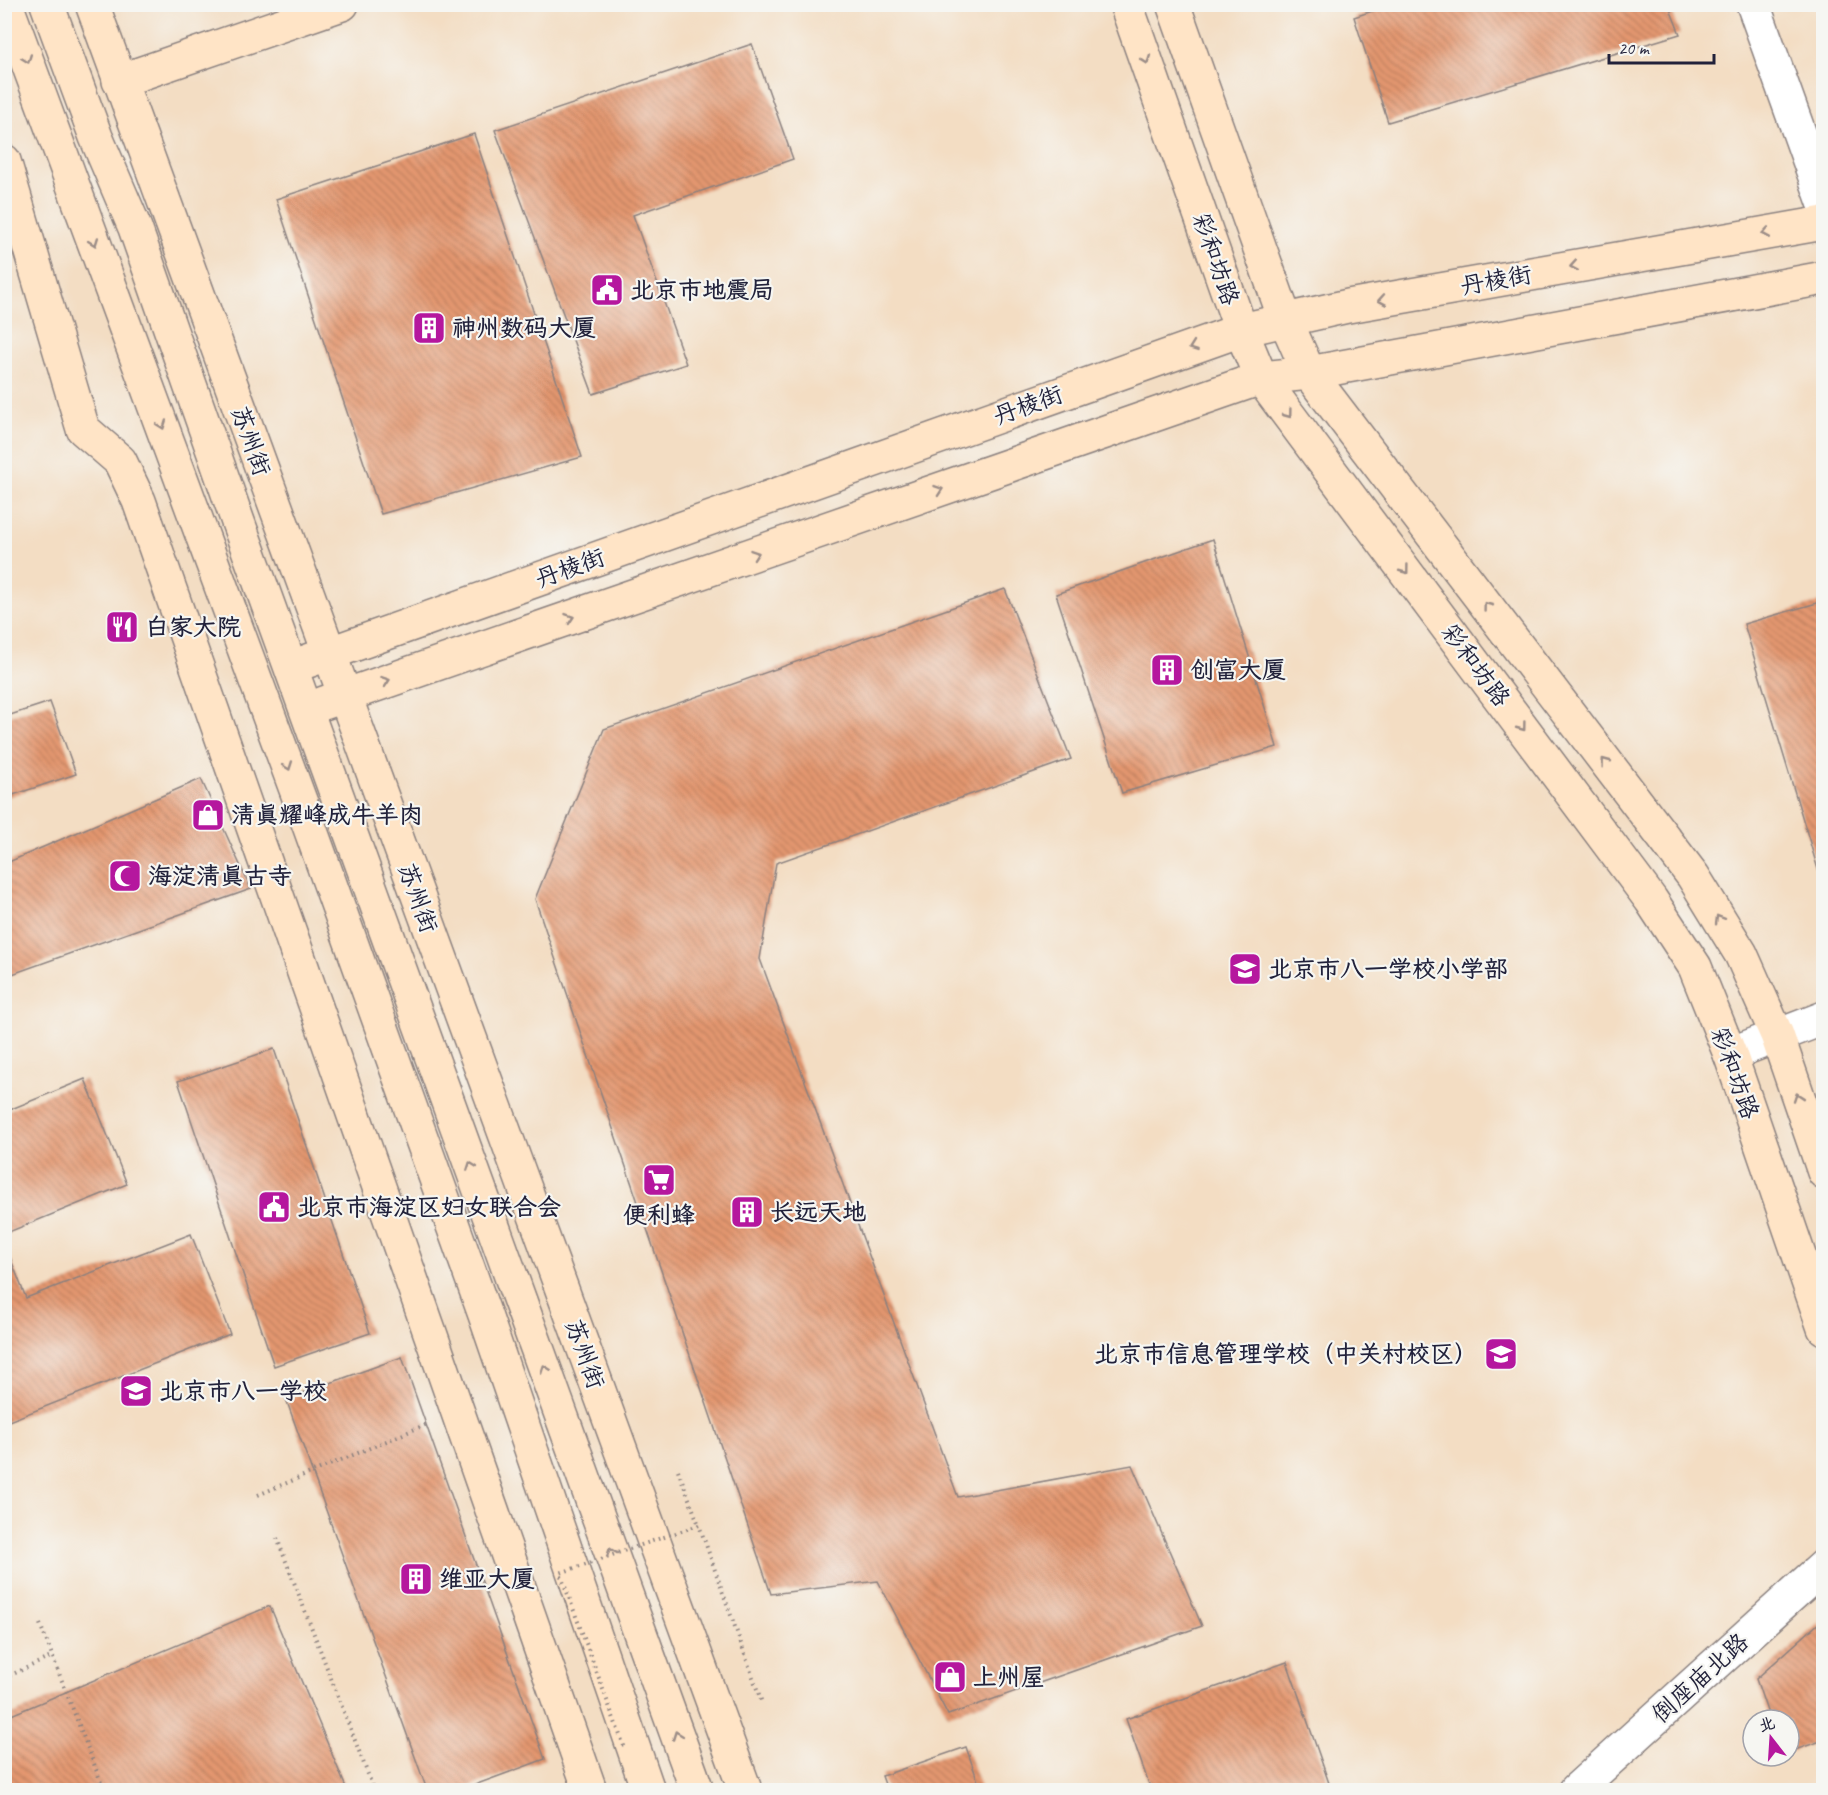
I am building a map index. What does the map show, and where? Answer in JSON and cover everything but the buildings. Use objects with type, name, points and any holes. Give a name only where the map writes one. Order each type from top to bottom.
[{"type":"main road","points":[[6,4],[272,721],[481,1304],[648,1791]]},
{"type":"main road","name":"苏州街","points":[[47,4],[96,137],[135,228],[238,522],[697,1791]]},
{"type":"main road","name":"苏州街","points":[[92,4],[745,1791]]},
{"type":"main road","points":[[120,81],[342,4]]},
{"type":"main road","name":"彩和坊路","points":[[1126,4],[1241,330],[1261,378],[1651,900],[1695,967],[1730,1054],[1824,1328]]},
{"type":"main road","name":"彩和坊路","points":[[1173,4],[1285,319],[1309,373],[1693,876],[1741,954],[1777,1035],[1824,1172]]},
{"type":"main road","points":[[4,161],[83,429],[120,461],[139,501],[590,1791]]},
{"type":"main road","name":"丹棱街","points":[[256,679],[1241,330],[1348,306],[1824,223]]},
{"type":"main road","name":"丹棱街","points":[[272,721],[1261,378],[1309,373],[1824,278]]},
{"type":"street","points":[[1753,4],[1824,202]]},
{"type":"street","points":[[1730,1054],[1824,1018]]},
{"type":"street","name":"倒座庙北路","points":[[1575,1791],[1824,1566]]},
{"type":"path","points":[[258,1495],[457,1411]]},
{"type":"path","points":[[678,1470],[762,1703]]},
{"type":"path","points":[[624,1746],[560,1573],[699,1525]]},
{"type":"path","points":[[277,1538],[374,1791]]},
{"type":"path","points":[[40,1624],[104,1791]]},
{"type":"path","points":[[4,1678],[53,1656]]},
{"type":"place","name":"北京市地震局","points":[[607,290]]},
{"type":"place","name":"神州数码大厦","points":[[429,328]]},
{"type":"place","name":"白家大院","points":[[122,627]]},
{"type":"place","name":"创富大厦","points":[[1167,670]]},
{"type":"place","name":"清真耀峰成牛羊肉","points":[[208,815]]},
{"type":"place","name":"海淀清真古寺","points":[[125,876]]},
{"type":"place","name":"北京市八一学校小学部","points":[[1245,969]]},
{"type":"place","name":"便利蜂","points":[[659,1180]]},
{"type":"place","name":"北京市海淀区妇女联合会","points":[[274,1207]]},
{"type":"place","name":"长远天地","points":[[747,1212]]},
{"type":"place","name":"北京市信息管理学校（中关村校区）","points":[[1501,1354]]},
{"type":"place","name":"北京市八一学校","points":[[136,1391]]},
{"type":"place","name":"维亚大厦","points":[[416,1579]]},
{"type":"place","name":"上州屋","points":[[950,1677]]}]
